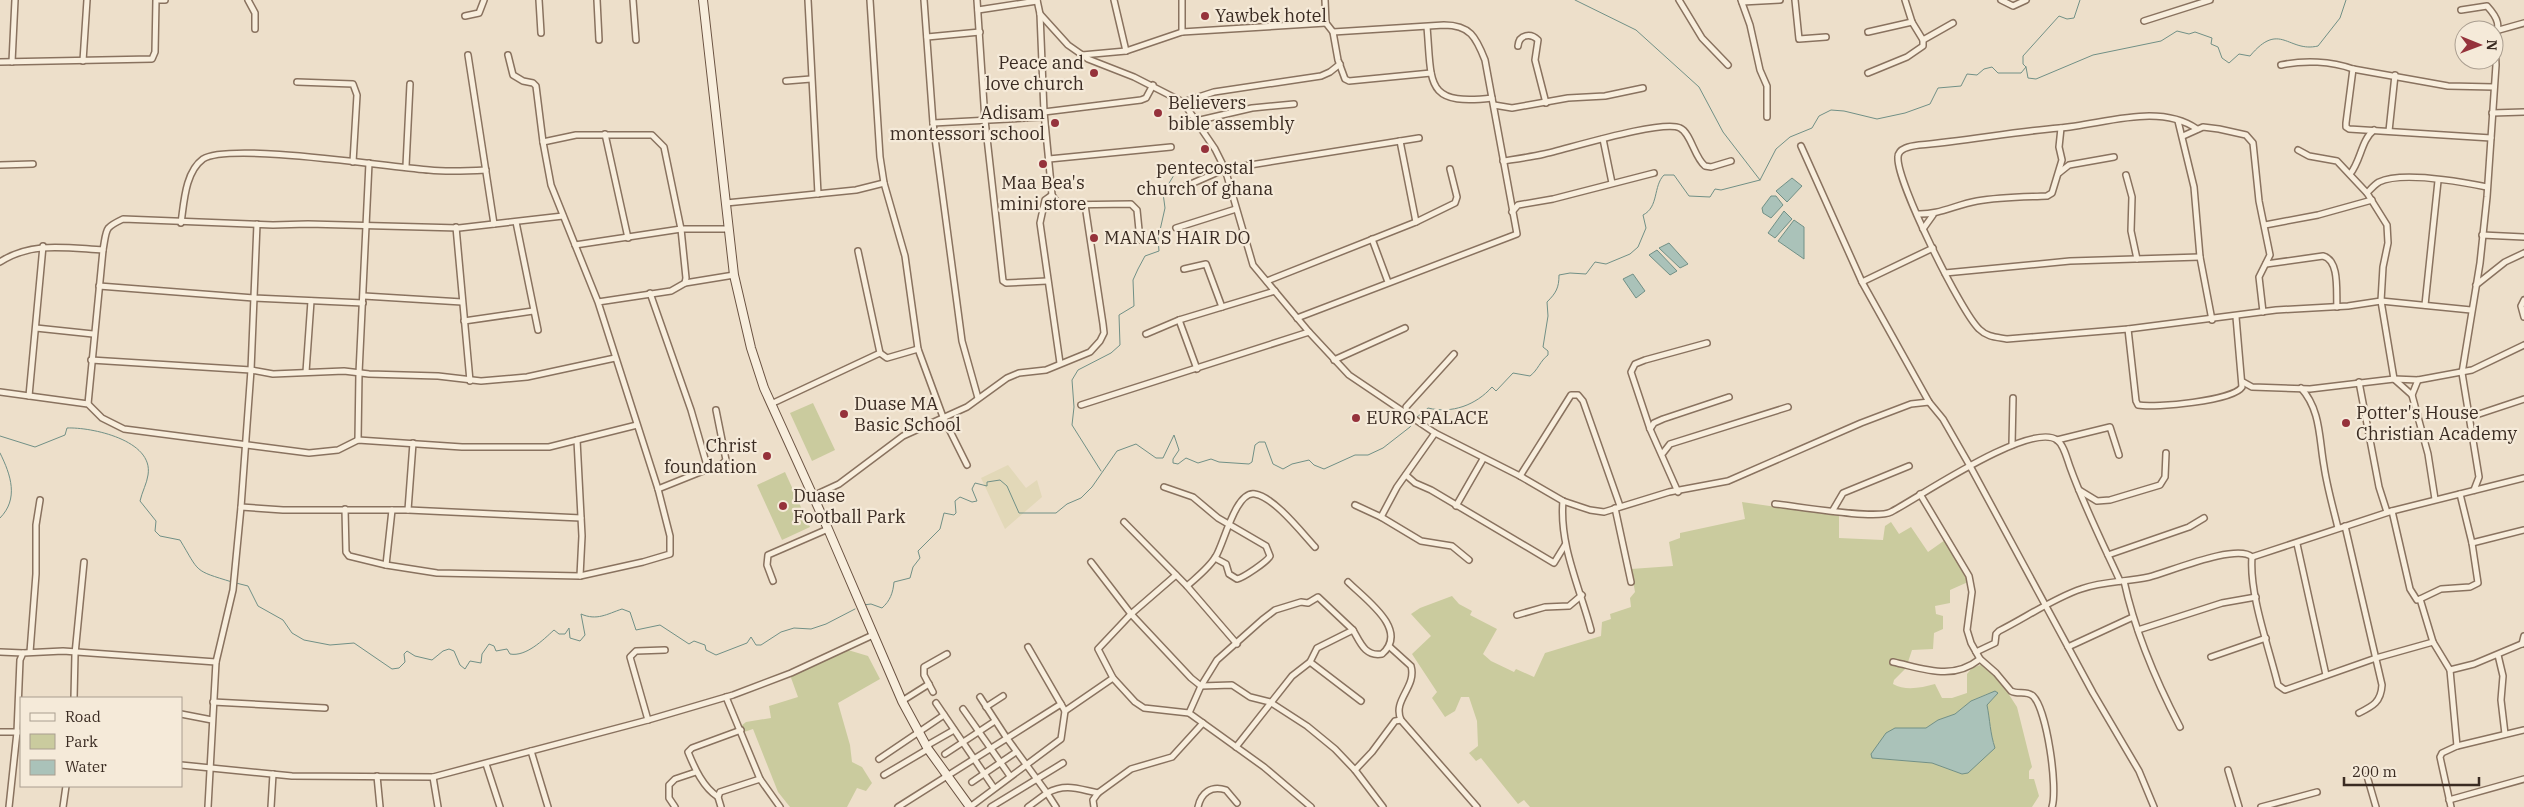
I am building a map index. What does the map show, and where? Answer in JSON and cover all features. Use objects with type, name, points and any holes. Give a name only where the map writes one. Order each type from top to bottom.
[{"type":"street","points":[[12,62],[15,0]]},
{"type":"street","points":[[83,61],[87,0]]},
{"type":"street","points":[[0,62],[152,59],[155,52],[158,0],[165,0]]},
{"type":"street","points":[[248,0],[255,13],[255,29]]},
{"type":"street","points":[[466,16],[479,13],[484,0]]},
{"type":"street","points":[[539,0],[541,32]]},
{"type":"street","points":[[597,0],[599,40]]},
{"type":"street","points":[[633,0],[636,40]]},
{"type":"street","points":[[703,0],[734,275],[751,348],[771,404],[828,529],[902,701],[927,748],[970,807],[1061,739],[1065,711],[1028,647]]},
{"type":"street","points":[[808,0],[818,194]]},
{"type":"street","points":[[870,0],[880,157],[884,182],[907,265],[918,349],[943,417],[967,465]]},
{"type":"street","points":[[924,0],[933,123],[962,341],[978,398]]},
{"type":"street","points":[[977,0],[985,120],[1003,281],[1006,283],[1047,281]]},
{"type":"street","points":[[1114,0],[1126,51]]},
{"type":"street","points":[[1182,0],[1182,32]]},
{"type":"street","points":[[1325,0],[1326,23],[1333,32],[1340,64],[1348,81],[1431,73]]},
{"type":"street","points":[[1679,0],[1702,38],[1728,65]]},
{"type":"street","points":[[1767,117],[1767,86],[1760,70],[1752,34],[1741,1],[1780,0]]},
{"type":"street","points":[[1795,0],[1799,39],[1826,38]]},
{"type":"street","points":[[1868,73],[1921,49],[1923,40],[1912,22],[1905,0]]},
{"type":"street","points":[[2002,0],[2013,6],[2026,0]]},
{"type":"street","points":[[2144,21],[2210,0]]},
{"type":"street","points":[[978,10],[1037,1],[1040,14],[1044,114],[1052,195],[1059,205],[1131,204],[1137,210],[1140,240]]},
{"type":"street","points":[[2461,10],[2488,6],[2497,20]]},
{"type":"street","points":[[1040,14],[1062,40],[1082,55],[1153,85],[1183,102],[1215,148],[1225,169],[1253,265],[1309,332],[1350,375],[1435,433],[1483,459],[1520,476],[1563,502],[1596,512],[1669,492],[1678,492],[1728,481],[1861,423],[1911,404],[1929,402]]},
{"type":"street","points":[[1868,32],[1912,22]]},
{"type":"street","points":[[1082,55],[1126,51],[1182,32],[1326,23]]},
{"type":"street","points":[[1923,40],[1953,23]]},
{"type":"street","points":[[2504,29],[2524,24]]},
{"type":"street","points":[[1297,318],[1516,235],[1517,229],[1502,161],[1485,60],[1479,45],[1468,30],[1457,25],[1333,32]]},
{"type":"street","points":[[1427,26],[1431,73],[1438,91],[1447,98],[1458,101],[1492,98]]},
{"type":"street","points":[[927,37],[980,32]]},
{"type":"street","points":[[1518,46],[1518,41],[1522,36],[1530,35],[1538,40],[1535,60],[1546,103]]},
{"type":"street","points":[[468,55],[494,224]]},
{"type":"street","points":[[345,509],[346,552],[349,556],[386,565],[437,573],[580,576],[670,554],[670,536],[658,489],[598,302],[551,185],[536,86],[533,82],[523,81],[513,75],[508,55]]},
{"type":"street","points":[[2281,64],[2295,62],[2341,64],[2354,69],[2396,75],[2448,86],[2494,87]]},
{"type":"street","points":[[1183,102],[1214,92],[1321,76],[1340,64]]},
{"type":"street","points":[[2354,69],[2350,82],[2346,127],[2491,138]]},
{"type":"street","points":[[2474,490],[2480,477],[2462,373],[2482,235],[2491,138],[2494,70]]},
{"type":"street","points":[[2389,131],[2396,75]]},
{"type":"street","points":[[786,81],[811,79]]},
{"type":"street","points":[[297,82],[353,84],[357,95],[354,162]]},
{"type":"street","points":[[406,166],[410,84]]},
{"type":"street","points":[[933,123],[1044,114],[1141,100],[1146,98],[1153,85]]},
{"type":"street","points":[[1494,105],[1512,108],[1568,98],[1605,96],[1643,88]]},
{"type":"street","points":[[1196,121],[1252,108],[1294,104]]},
{"type":"street","points":[[2492,113],[2524,112]]},
{"type":"street","points":[[2197,129],[2178,121],[2160,117],[2138,118],[1970,137],[1919,145],[1900,151],[1898,157],[1900,171],[1923,229],[1945,273],[1966,314],[1978,329],[1989,336],[2007,339],[2128,329],[2236,317],[2263,312],[2337,307],[2382,300],[2471,310]]},
{"type":"street","points":[[2178,121],[2194,187],[2200,257],[2212,320]]},
{"type":"street","points":[[1502,161],[1655,127],[1681,128],[1705,166],[1731,161]]},
{"type":"street","points":[[1917,214],[1933,215],[1962,204],[1980,200],[2047,196],[2055,191],[2056,178],[2062,160],[2059,147],[2061,128]]},
{"type":"street","points":[[2183,136],[2203,128],[2228,130],[2246,135],[2250,139],[2270,255],[2259,277],[2263,312]]},
{"type":"street","points":[[2364,129],[2367,136]]},
{"type":"street","points":[[2350,174],[2356,167],[2367,136],[2375,130]]},
{"type":"street","points":[[543,142],[576,135],[604,134],[652,135],[661,142],[664,147],[680,229],[685,283]]},
{"type":"street","points":[[604,134],[628,238]]},
{"type":"street","points":[[1184,187],[1225,169],[1419,138]]},
{"type":"street","points":[[1603,139],[1612,183]]},
{"type":"street","points":[[1400,141],[1416,222]]},
{"type":"street","points":[[1801,146],[1862,282],[1929,402],[1943,419],[1970,466],[2068,647],[2139,771],[2154,807]]},
{"type":"street","points":[[1049,159],[1171,147]]},
{"type":"street","points":[[2298,150],[2309,156],[2336,161],[2367,193],[2387,225],[2388,243],[2383,267],[2382,300],[2394,379],[2412,395],[2428,454],[2434,499]]},
{"type":"street","points":[[181,222],[184,200],[194,169],[202,160],[212,155],[241,154],[406,166],[430,170],[486,170]]},
{"type":"street","points":[[2056,178],[2069,165],[2114,157]]},
{"type":"street","points":[[358,440],[359,373],[369,163]]},
{"type":"street","points":[[0,165],[33,164]]},
{"type":"street","points":[[1267,281],[1416,222],[1455,203],[1457,196],[1450,169]]},
{"type":"street","points":[[1510,202],[1518,205],[1553,199],[1654,173]]},
{"type":"street","points":[[2126,175],[2132,197],[2131,232],[2138,259]]},
{"type":"street","points":[[2367,193],[2379,182],[2394,178],[2429,178],[2438,181],[2487,187]]},
{"type":"street","points":[[2425,305],[2438,181]]},
{"type":"street","points":[[726,203],[856,190],[884,182]]},
{"type":"street","points":[[1052,195],[1044,205],[1040,223],[1060,363]]},
{"type":"street","points":[[2265,225],[2318,215],[2372,200]]},
{"type":"street","points":[[1512,212],[1518,205]]},
{"type":"street","points":[[813,496],[839,484],[903,436],[967,407],[978,398],[1019,373],[1046,370],[1090,352],[1100,341],[1104,333],[1084,206]]},
{"type":"street","points":[[1176,228],[1236,209]]},
{"type":"street","points":[[1923,229],[1933,215]]},
{"type":"street","points":[[88,404],[93,334],[103,250],[107,230],[114,222],[123,219],[257,224],[456,227],[563,216]]},
{"type":"street","points":[[516,222],[538,330]]},
{"type":"street","points":[[208,807],[216,662],[233,590],[241,507],[251,370],[257,224]]},
{"type":"street","points":[[456,227],[470,381]]},
{"type":"street","points":[[575,245],[680,229],[729,229]]},
{"type":"street","points":[[2482,235],[2524,236]]},
{"type":"street","points":[[1372,239],[1388,282]]},
{"type":"street","points":[[0,262],[29,248],[43,246],[103,250]]},
{"type":"street","points":[[29,396],[43,246]]},
{"type":"street","points":[[1862,282],[1933,248]]},
{"type":"street","points":[[858,251],[880,353],[887,358],[918,349]]},
{"type":"street","points":[[2476,286],[2505,262],[2524,253]]},
{"type":"street","points":[[2266,264],[2323,256],[2328,257],[2333,263],[2335,273],[2337,307]]},
{"type":"street","points":[[1945,273],[2070,261],[2200,257]]},
{"type":"street","points":[[1184,269],[1206,264],[1222,306]]},
{"type":"street","points":[[598,302],[671,291],[685,283],[734,275]]},
{"type":"street","points":[[99,286],[254,298],[363,303]]},
{"type":"street","points":[[1146,334],[1179,320],[1275,291]]},
{"type":"street","points":[[650,293],[683,385],[708,469]]},
{"type":"street","points":[[364,296],[462,302]]},
{"type":"street","points":[[2524,300],[2521,306],[2524,317]]},
{"type":"street","points":[[306,372],[311,301]]},
{"type":"street","points":[[464,321],[533,311]]},
{"type":"street","points":[[2128,329],[2136,402],[2138,405],[2222,399],[2240,390],[2243,382],[2236,317]]},
{"type":"street","points":[[1179,320],[1197,368]]},
{"type":"street","points":[[36,328],[93,334]]},
{"type":"street","points":[[1334,360],[1406,328]]},
{"type":"street","points":[[1081,405],[1309,332]]},
{"type":"street","points":[[1678,492],[1663,453],[1650,429],[1632,380],[1631,372],[1635,364],[1707,342]]},
{"type":"street","points":[[2243,382],[2252,387],[2320,388],[2394,379],[2418,380],[2462,373],[2481,367],[2524,345]]},
{"type":"street","points":[[771,404],[880,353]]},
{"type":"street","points":[[1407,415],[1406,407],[1454,354]]},
{"type":"street","points":[[91,360],[251,370],[273,374],[344,371],[438,376],[470,381],[527,377],[615,358]]},
{"type":"street","points":[[2412,395],[2418,380]]},
{"type":"street","points":[[2359,382],[2380,487],[2389,512],[2410,589],[2417,600],[2441,588],[2477,584],[2472,543],[2460,494]]},
{"type":"street","points":[[2302,388],[2308,395],[2316,413],[2324,467],[2338,528]]},
{"type":"street","points":[[0,392],[88,404],[102,418],[124,429],[309,453],[338,450],[358,440],[532,448],[577,440],[637,425]]},
{"type":"street","points":[[1520,476],[1571,395],[1578,395],[1582,401],[1617,507],[1631,582]]},
{"type":"street","points":[[1650,429],[1654,423],[1729,397]]},
{"type":"street","points":[[2012,445],[2013,398]]},
{"type":"street","points":[[2470,417],[2524,399]]},
{"type":"street","points":[[1663,453],[1670,444],[1788,407]]},
{"type":"street","points":[[658,489],[721,465],[726,460],[716,410]]},
{"type":"street","points":[[1775,504],[1886,515],[1970,466],[2012,445],[2035,438],[2047,437],[2057,440],[2110,426],[2119,455]]},
{"type":"street","points":[[1381,517],[1397,487],[1435,433]]},
{"type":"street","points":[[577,440],[581,518],[580,576]]},
{"type":"street","points":[[2057,440],[2064,451],[2088,513],[2122,581],[2150,666],[2180,727]]},
{"type":"street","points":[[408,510],[413,443]]},
{"type":"street","points":[[2088,513],[2096,502],[2119,498],[2160,484],[2165,477],[2166,454]]},
{"type":"street","points":[[1456,506],[1483,459]]},
{"type":"street","points":[[1833,510],[1843,493],[1909,466]]},
{"type":"street","points":[[1406,475],[1415,483],[1431,490],[1554,563],[1565,544]]},
{"type":"street","points":[[1976,652],[1995,643],[1996,634],[1999,631],[2080,590],[2236,553],[2246,553],[2252,557],[2297,544],[2338,528],[2389,512],[2434,499],[2524,478]]},
{"type":"street","points":[[1164,487],[1193,497],[1228,524],[1266,546],[1270,558],[1253,568],[1244,578],[1237,579],[1229,574],[1226,564],[1215,558]]},
{"type":"street","points":[[2078,489],[2096,502]]},
{"type":"street","points":[[1187,586],[1215,558],[1228,524],[1245,496],[1256,494],[1272,503],[1315,547]]},
{"type":"street","points":[[1920,494],[1969,576],[1972,592],[1967,630],[1976,652],[1980,659],[1996,673],[2011,691],[2015,693],[2026,692],[2034,698],[2052,758],[2055,785],[2052,807]]},
{"type":"street","points":[[30,652],[40,500]]},
{"type":"street","points":[[1563,502],[1561,521],[1565,544],[1582,595],[1591,630]]},
{"type":"street","points":[[1355,505],[1381,517],[1421,541],[1452,546],[1469,560]]},
{"type":"street","points":[[241,507],[283,510],[408,510],[581,518]]},
{"type":"street","points":[[386,565],[392,510]]},
{"type":"street","points":[[2108,554],[2189,528],[2204,518]]},
{"type":"street","points":[[1124,522],[1187,586],[1237,644]]},
{"type":"street","points":[[2345,526],[2382,685],[2381,693],[2374,706],[2359,713]]},
{"type":"street","points":[[773,581],[767,565],[768,555],[828,529]]},
{"type":"street","points":[[2472,543],[2524,530]]},
{"type":"street","points":[[2297,544],[2326,675]]},
{"type":"street","points":[[2252,557],[2251,568],[2256,597],[2266,638],[2281,688],[2285,690],[2376,658],[2433,642]]},
{"type":"street","points":[[74,697],[84,562]]},
{"type":"street","points":[[1091,562],[1131,614],[1201,686],[1232,685],[1250,697],[1270,702],[1307,726],[1335,749],[1355,770],[1382,807]]},
{"type":"street","points":[[1176,575],[1131,614],[1098,649],[1112,678],[1144,708],[1189,713],[1264,767],[1312,807]]},
{"type":"street","points":[[1189,713],[1201,686],[1218,660],[1275,610],[1300,602],[1308,603],[1315,598],[1320,598],[1353,630],[1362,647],[1369,653],[1382,654],[1390,647],[1392,636],[1390,628],[1383,617],[1348,582]]},
{"type":"street","points":[[1517,615],[1545,607],[1569,606],[1582,595]]},
{"type":"street","points":[[2138,630],[2222,603],[2256,597]]},
{"type":"street","points":[[2420,599],[2433,642],[2450,670],[2458,746]]},
{"type":"street","points":[[2068,647],[2133,617]]},
{"type":"street","points":[[1236,747],[1292,676],[1310,662],[1317,648],[1353,630]]},
{"type":"street","points":[[182,765],[332,778],[377,776],[433,777],[648,720],[726,697],[791,673],[873,634]]},
{"type":"street","points":[[2450,670],[2498,655],[2523,643],[2524,636]]},
{"type":"street","points":[[2210,657],[2266,638]]},
{"type":"street","points":[[1355,770],[1398,721],[1401,699],[1409,688],[1411,666],[1390,647]]},
{"type":"street","points":[[648,720],[630,657],[636,651],[665,650]]},
{"type":"street","points":[[0,652],[63,651],[76,654],[216,662]]},
{"type":"street","points":[[9,807],[19,732],[20,660],[23,653]]},
{"type":"street","points":[[933,692],[924,675],[924,667],[947,654]]},
{"type":"street","points":[[2498,655],[2503,676],[2501,700],[2506,734]]},
{"type":"street","points":[[1893,662],[1933,671],[1952,673],[1969,668],[1980,659]]},
{"type":"street","points":[[1310,662],[1361,701]]},
{"type":"street","points":[[1065,711],[1112,678]]},
{"type":"street","points":[[902,701],[929,684]]},
{"type":"street","points":[[986,707],[1003,696]]},
{"type":"street","points":[[726,697],[760,779],[780,807]]},
{"type":"street","points":[[980,697],[1016,752],[1056,807]]},
{"type":"street","points":[[213,702],[325,708]]},
{"type":"street","points":[[936,702],[994,788]]},
{"type":"street","points":[[898,807],[1060,704]]},
{"type":"street","points":[[963,709],[1010,776]]},
{"type":"street","points":[[182,714],[212,720]]},
{"type":"street","points":[[879,759],[944,715]]},
{"type":"street","points":[[945,754],[995,721]]},
{"type":"street","points":[[1398,721],[1477,807]]},
{"type":"street","points":[[1094,807],[1093,800],[1098,793],[1131,769],[1172,757],[1203,723]]},
{"type":"street","points":[[722,807],[718,797],[711,793],[696,772],[688,752],[741,730]]},
{"type":"street","points":[[884,775],[954,730]]},
{"type":"street","points":[[2451,807],[2440,757],[2444,750],[2524,730]]},
{"type":"street","points":[[0,732],[19,732]]},
{"type":"street","points":[[531,751],[548,807]]},
{"type":"street","points":[[972,782],[1016,752]]},
{"type":"street","points":[[991,807],[1063,762]]},
{"type":"street","points":[[486,764],[500,807]]},
{"type":"street","points":[[2228,770],[2239,807]]},
{"type":"street","points":[[675,807],[669,798],[669,785],[675,779],[696,772]]},
{"type":"street","points":[[271,807],[272,774]]},
{"type":"street","points":[[377,776],[380,807]]},
{"type":"street","points":[[2368,776],[2376,807]]},
{"type":"street","points":[[433,777],[438,807]]},
{"type":"street","points":[[718,797],[720,792],[760,779]]},
{"type":"street","points":[[2449,800],[2524,779]]},
{"type":"street","points":[[1028,807],[1047,793],[1063,786],[1098,793]]},
{"type":"street","points":[[63,807],[66,787]]},
{"type":"street","points":[[1198,807],[1202,795],[1213,788],[1226,790],[1237,803]]},
{"type":"street","points":[[2261,807],[2275,805],[2317,792]]},
{"type":"shaded area","points":[[1008,465],[1026,488],[1037,480],[1042,497],[1005,529],[981,478]]},
{"type":"green space","points":[[813,403],[835,450],[812,461],[790,413]]},
{"type":"green space","name":"Duase Football Park","points":[[785,472],[810,527],[782,540],[757,485]]},
{"type":"green space","points":[[1742,502],[1839,516],[1839,538],[1883,540],[1885,526],[1891,522],[1899,534],[1911,527],[1928,552],[1945,540],[1968,582],[1950,590],[1950,603],[1935,606],[1936,614],[1943,616],[1943,629],[1934,633],[1933,649],[1912,650],[1906,668],[1894,680],[1893,684],[1903,688],[1919,688],[1935,684],[1942,698],[1952,698],[1967,693],[1967,674],[1972,668],[1983,664],[1999,679],[2017,707],[2032,767],[2029,771],[2029,779],[2034,779],[2039,796],[2032,807],[1530,807],[1524,800],[1518,804],[1481,758],[1476,761],[1469,753],[1478,746],[1477,721],[1469,697],[1461,697],[1455,711],[1445,717],[1432,698],[1437,692],[1412,654],[1431,636],[1411,614],[1420,608],[1452,596],[1459,604],[1472,611],[1470,615],[1497,629],[1483,654],[1491,661],[1514,672],[1516,669],[1534,677],[1545,653],[1601,636],[1602,622],[1611,619],[1610,614],[1631,607],[1630,598],[1635,592],[1631,569],[1673,566],[1669,542],[1680,538],[1680,533],[1745,519]],"holes":[[[1998,693],[1987,705],[1995,748],[1962,774],[1932,763],[1872,758],[1915,729],[1926,728],[1938,720],[1955,714],[1971,701],[1987,694]]]},
{"type":"green space","points":[[848,650],[868,656],[880,679],[838,703],[850,745],[852,762],[862,767],[872,783],[866,791],[857,788],[847,807],[790,807],[778,792],[753,729],[744,732],[741,726],[746,722],[771,718],[769,706],[798,697],[790,675]]},
{"type":"water","points":[[1792,178],[1802,186],[1787,202],[1776,191]]},
{"type":"water","points":[[1771,196],[1776,196],[1783,205],[1771,218],[1763,213],[1762,208]]},
{"type":"water","points":[[1784,211],[1792,219],[1775,238],[1768,233]]},
{"type":"water","points":[[1794,220],[1804,227],[1804,259],[1778,241]]},
{"type":"water","points":[[1669,243],[1688,264],[1680,268],[1659,248]]},
{"type":"water","points":[[1657,250],[1677,271],[1670,275],[1649,255]]},
{"type":"water","points":[[1633,274],[1645,291],[1636,298],[1623,279]]},
{"type":"water","points":[[1995,691],[1998,693],[1987,705],[1995,748],[1968,773],[1962,774],[1932,763],[1872,758],[1871,754],[1886,733],[1895,728],[1926,728],[1938,720],[1955,714],[1971,701]]},
{"type":"waterway","points":[[1575,0],[1636,30],[1699,87],[1723,132],[1760,180]]},
{"type":"waterway","points":[[2080,0],[2074,18],[2067,19],[2059,16],[2023,56],[2023,64],[2026,67],[2028,78],[2036,79],[2093,55],[2161,41],[2177,31],[2189,34],[2195,32],[2212,38],[2211,44],[2218,47],[2222,58],[2229,63],[2239,54],[2250,56],[2269,40],[2284,40],[2308,47],[2318,46],[2340,18],[2346,0]]},
{"type":"waterway","points":[[1416,418],[1428,408],[1437,410],[1455,409],[1471,403],[1479,399],[1492,387],[1496,391],[1513,373],[1530,376],[1533,374],[1548,355],[1548,351],[1543,347],[1548,316],[1547,302],[1556,290],[1559,275],[1570,273],[1586,274],[1595,262],[1606,264],[1630,254],[1638,247],[1646,228],[1643,215],[1654,202],[1658,185],[1664,175],[1674,175],[1689,196],[1710,197],[1715,189],[1721,190],[1760,180],[1776,149],[1790,137],[1812,128],[1819,116],[1831,110],[1844,111],[1877,119],[1905,113],[1930,104],[1938,88],[1961,86],[1967,74],[1977,75],[1984,69],[1992,67],[1998,73],[2021,73],[2026,67]]},
{"type":"waterway","points":[[1101,471],[1072,425],[1074,407],[1072,380],[1078,370],[1111,353],[1120,345],[1119,315],[1134,306],[1133,280],[1145,256],[1159,251],[1158,239],[1165,208],[1163,193],[1174,175]]},
{"type":"waterway","points":[[863,605],[871,604],[882,608],[891,596],[894,582],[910,578],[913,567],[920,558],[918,551],[940,529],[944,513],[954,515],[956,513],[955,501],[960,497],[972,502],[977,501],[972,489],[975,483],[987,486],[987,482],[1000,480],[1007,486],[1019,513],[1056,513],[1067,504],[1081,498],[1092,487],[1117,451],[1136,444],[1156,458],[1163,458],[1174,435],[1179,450],[1173,459],[1173,463],[1178,464],[1186,458],[1198,463],[1211,459],[1219,462],[1249,464],[1252,462],[1255,445],[1259,442],[1265,442],[1273,464],[1283,469],[1292,464],[1309,460],[1314,465],[1324,469],[1355,455],[1368,455],[1383,448],[1410,427],[1414,421]]},
{"type":"waterway","points":[[0,436],[35,447],[65,435],[67,428],[78,428],[105,433],[131,444],[141,453],[147,463],[148,475],[140,501],[156,521],[155,531],[160,536],[180,540],[199,569],[210,575],[232,582]]},
{"type":"waterway","points":[[0,453],[10,478],[11,487],[10,503],[0,518]]},
{"type":"waterway","points":[[236,583],[248,586],[258,606],[283,620],[292,633],[304,640],[330,645],[354,643],[392,669],[399,668],[405,662],[404,654],[407,651],[415,656],[432,660],[443,651],[449,649],[454,651],[460,665],[465,669],[470,661],[481,663],[482,654],[489,644],[494,646],[496,651],[507,649],[510,654],[522,653],[534,647],[554,630],[559,634],[565,634],[569,628],[570,638],[580,641],[585,635],[581,614],[597,617],[622,609],[630,612],[636,630],[660,625],[689,644],[694,641],[705,645],[706,650],[716,655],[747,643],[751,637],[756,645],[761,645],[781,632],[794,628],[811,629],[826,624],[855,609]]},
{"type":"place","name":"Yawbek hotel","points":[[1205,16]]},
{"type":"place","name":"Peace and love church","points":[[1094,73]]},
{"type":"place","name":"Believers bible assembly","points":[[1158,113]]},
{"type":"place","name":"Adisam montessori school","points":[[1055,123]]},
{"type":"place","name":"pentecostal church of ghana","points":[[1205,149]]},
{"type":"place","name":"Maa Bea's mini store","points":[[1043,164]]},
{"type":"place","name":"MANA'S HAIR DO","points":[[1094,238]]},
{"type":"place","name":"Duase MA Basic School","points":[[844,414]]},
{"type":"place","name":"EURO PALACE","points":[[1356,418]]},
{"type":"place","name":"Potter's House Christian Academy","points":[[2346,423]]},
{"type":"place","name":"Christ foundation","points":[[767,456]]},
{"type":"place","name":"Duase Football Park","points":[[783,506]]}]
